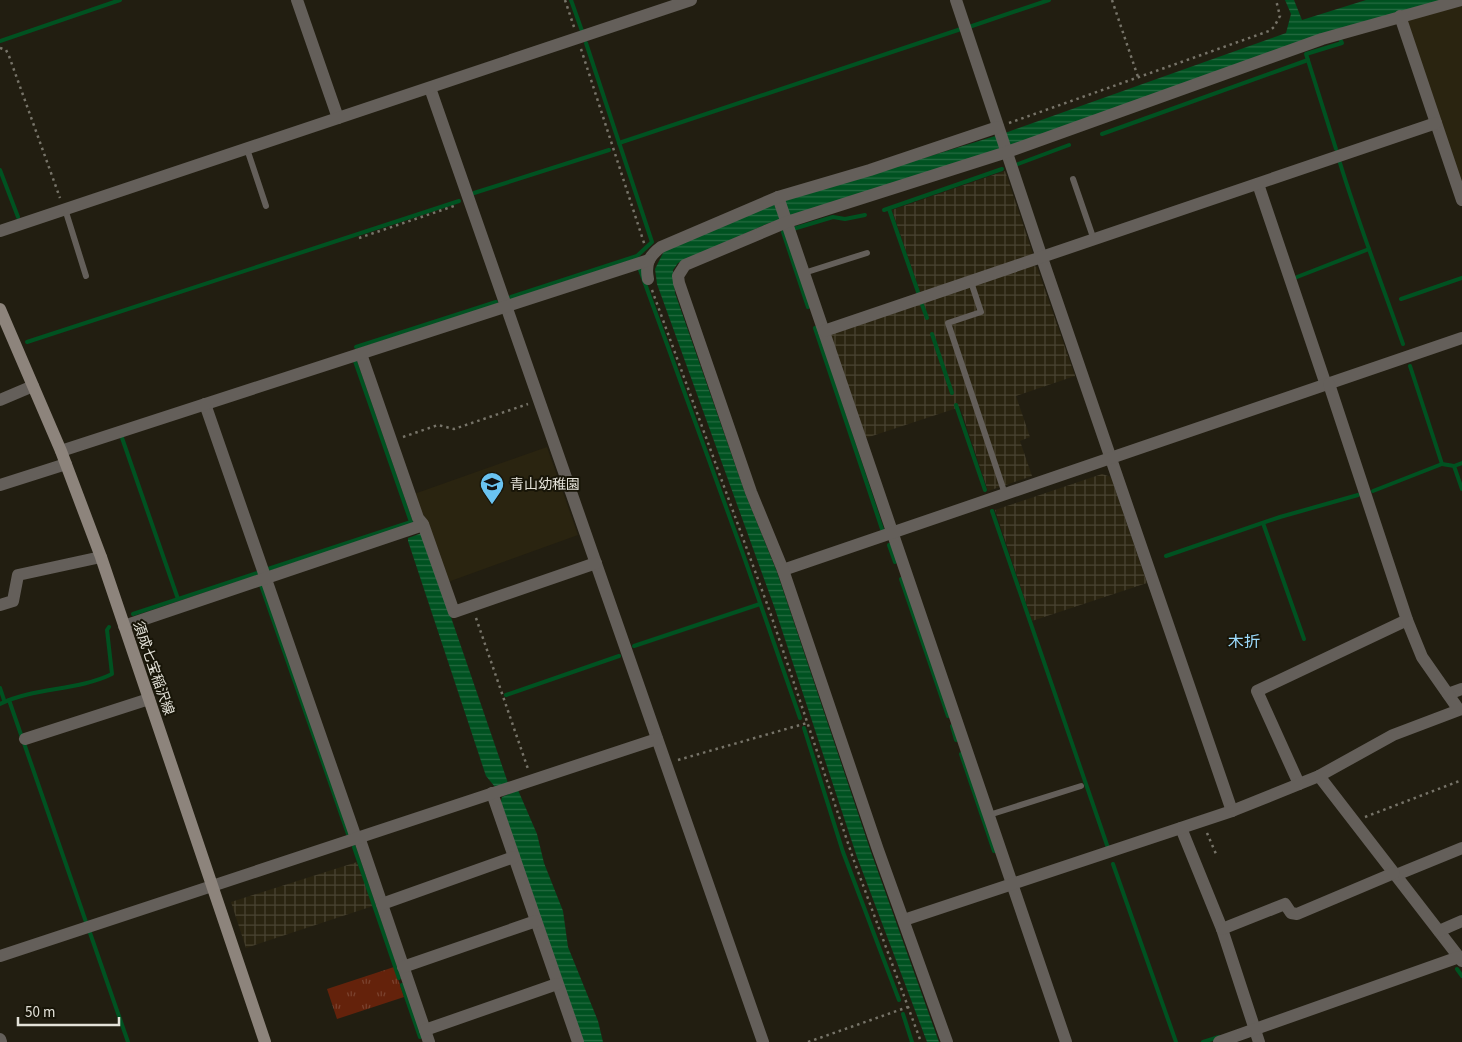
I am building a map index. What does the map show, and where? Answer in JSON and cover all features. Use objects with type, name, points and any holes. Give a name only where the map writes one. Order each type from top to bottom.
[{"type":"main road","name":"須成七宝稲沢線","points":[[0,309],[61,451],[100,557],[265,1042]]},
{"type":"street","points":[[298,0],[338,118]]},
{"type":"street","points":[[0,230],[691,0]]},
{"type":"street","points":[[956,0],[1042,258],[1232,810]]},
{"type":"street","points":[[947,1042],[783,570],[751,492],[678,276],[686,265],[786,221],[1006,150],[1322,39],[1461,0]]},
{"type":"street","points":[[1400,16],[1462,200]]},
{"type":"street","points":[[430,88],[763,1042]]},
{"type":"street","points":[[824,331],[1436,123]]},
{"type":"street","points":[[648,279],[646,269],[649,260],[661,247],[779,199],[999,129]]},
{"type":"street","points":[[904,920],[1232,810],[1319,776],[1393,735],[1459,710],[1422,657],[1407,620],[1258,184]]},
{"type":"street","points":[[779,199],[1066,1042]]},
{"type":"street","points":[[61,451],[649,260]]},
{"type":"street","points":[[783,570],[1005,496],[1462,338]]},
{"type":"street","points":[[361,354],[418,518],[423,525],[454,612],[596,563]]},
{"type":"street","points":[[0,400],[33,386]]},
{"type":"street","points":[[205,404],[357,838],[382,904],[427,1039],[557,984]]},
{"type":"street","points":[[0,485],[66,464]]},
{"type":"street","points":[[124,626],[423,525]]},
{"type":"street","points":[[0,605],[13,602],[18,575],[100,557]]},
{"type":"street","points":[[1300,784],[1257,691],[1407,620]]},
{"type":"street","points":[[1448,694],[1462,689]]},
{"type":"street","points":[[26,739],[148,699]]},
{"type":"street","points":[[0,956],[657,739]]},
{"type":"street","points":[[1218,1042],[1461,959],[1319,776]]},
{"type":"street","points":[[492,793],[578,1042]]},
{"type":"street","points":[[1181,828],[1222,930],[1259,1042]]},
{"type":"street","points":[[1222,930],[1285,904],[1291,913],[1297,914],[1462,848]]},
{"type":"street","points":[[382,904],[514,857]]},
{"type":"street","points":[[404,967],[536,921]]},
{"type":"street","points":[[1439,931],[1462,921]]},
{"type":"lane","points":[[246,149],[266,206]]},
{"type":"lane","points":[[1073,179],[1094,240]]},
{"type":"lane","points":[[64,209],[86,276]]},
{"type":"lane","points":[[804,273],[867,253]]},
{"type":"lane","points":[[971,282],[981,312],[948,323],[1005,496]]},
{"type":"lane","points":[[989,815],[1081,786]]},
{"type":"path","points":[[565,0],[645,246]]},
{"type":"path","points":[[1112,0],[1138,77]]},
{"type":"path","points":[[999,129],[1269,31],[1274,27],[1280,16],[1276,0]]},
{"type":"path","points":[[0,48],[6,50],[9,56],[64,209]]},
{"type":"path","points":[[359,238],[470,201]]},
{"type":"path","points":[[648,279],[770,612],[853,858],[921,1042]]},
{"type":"path","points":[[391,440],[438,425],[454,429],[539,400]]},
{"type":"path","points":[[472,606],[532,780]]},
{"type":"path","points":[[666,764],[807,723]]},
{"type":"path","points":[[1354,821],[1462,780]]},
{"type":"path","points":[[1202,821],[1216,854]]},
{"type":"path","points":[[808,1042],[908,1008]]},
{"type":"shaded area","points":[[1285,0],[1294,0],[1302,20],[1366,0],[1441,0],[990,152],[769,223],[678,263],[673,270],[675,293],[745,493],[777,572],[871,852],[939,1042],[927,1042],[857,857],[775,609],[657,284],[655,269],[664,251],[771,205],[1005,133],[1286,33],[1291,14]]},
{"type":"shaded area","points":[[1462,6],[1462,187],[1407,20]]},
{"type":"shaded area","points":[[1005,171],[1034,257],[921,295],[892,210]]},
{"type":"shaded area","points":[[1031,265],[1037,267],[1075,376],[1016,396],[1030,437],[1020,441],[1032,476],[988,491],[960,407],[863,439],[828,337],[831,332]]},
{"type":"shaded area","name":"青山幼稚園","points":[[547,447],[578,535],[448,582],[414,494]]},
{"type":"shaded area","points":[[1102,474],[1111,477],[1147,583],[1032,621],[995,510]]},
{"type":"shaded area","points":[[422,533],[508,783],[495,787],[486,776],[408,541],[408,538]]},
{"type":"shaded area","points":[[518,790],[537,834],[544,863],[563,911],[568,947],[598,1021],[603,1042],[581,1042],[500,805],[502,797]]},
{"type":"shaded area","points":[[357,862],[373,906],[246,948],[231,902]]},
{"type":"green space","points":[[394,967],[404,997],[337,1019],[327,989]]},
{"type":"waterway","points":[[0,41],[120,0]]},
{"type":"waterway","points":[[571,0],[582,31]]},
{"type":"waterway","points":[[969,27],[1049,0]]},
{"type":"waterway","points":[[619,143],[961,29]]},
{"type":"waterway","points":[[1336,149],[1306,54],[1342,43],[1341,41]]},
{"type":"waterway","points":[[511,297],[637,256],[652,242],[586,43]]},
{"type":"waterway","points":[[1102,134],[1308,60]]},
{"type":"waterway","points":[[1018,164],[1069,145]]},
{"type":"waterway","points":[[474,193],[609,150]]},
{"type":"waterway","points":[[1340,163],[1403,344]]},
{"type":"waterway","points":[[884,210],[1002,169]]},
{"type":"waterway","points":[[0,170],[18,217]]},
{"type":"waterway","points":[[27,342],[459,201]]},
{"type":"waterway","points":[[889,209],[918,292]]},
{"type":"waterway","points":[[793,229],[833,217],[845,219],[865,215]]},
{"type":"waterway","points":[[783,232],[808,307]]},
{"type":"waterway","points":[[1297,277],[1369,249]]},
{"type":"waterway","points":[[639,267],[800,718]]},
{"type":"waterway","points":[[1401,299],[1462,278]]},
{"type":"waterway","points":[[356,347],[496,302]]},
{"type":"waterway","points":[[921,302],[927,318]]},
{"type":"waterway","points":[[815,328],[882,529]]},
{"type":"waterway","points":[[932,334],[952,393]]},
{"type":"waterway","points":[[265,570],[411,522],[355,361]]},
{"type":"waterway","points":[[1410,366],[1442,464],[1454,466],[1462,463]]},
{"type":"waterway","points":[[956,405],[985,490]]},
{"type":"waterway","points":[[121,435],[178,599]]},
{"type":"waterway","points":[[1373,491],[1442,464]]},
{"type":"waterway","points":[[1454,466],[1462,489]]},
{"type":"waterway","points":[[1166,556],[1280,517],[1358,495]]},
{"type":"waterway","points":[[992,511],[1108,848]]},
{"type":"waterway","points":[[1263,523],[1304,639]]},
{"type":"waterway","points":[[889,545],[895,562]]},
{"type":"waterway","points":[[133,614],[260,572]]},
{"type":"waterway","points":[[901,579],[948,716]]},
{"type":"waterway","points":[[261,585],[348,834]]},
{"type":"waterway","points":[[634,646],[760,604]]},
{"type":"waterway","points":[[0,704],[27,695],[85,683],[112,674],[107,630],[109,627]]},
{"type":"waterway","points":[[506,695],[619,656]]},
{"type":"waterway","points":[[0,688],[4,700]]},
{"type":"waterway","points":[[9,700],[86,922]]},
{"type":"waterway","points":[[952,726],[956,740]]},
{"type":"waterway","points":[[804,728],[843,852],[899,1000]]},
{"type":"waterway","points":[[961,754],[994,851]]},
{"type":"waterway","points":[[354,847],[399,978]]},
{"type":"waterway","points":[[1113,864],[1176,1042]]},
{"type":"waterway","points":[[89,930],[128,1042]]},
{"type":"waterway","points":[[1457,969],[1462,976]]},
{"type":"waterway","points":[[402,985],[420,1037]]},
{"type":"waterway","points":[[903,1014],[912,1042]]},
{"type":"waterway","points":[[1203,1042],[1219,1037]]},
{"type":"place","name":"青山幼稚園","points":[[492,505]]},
{"type":"district","name":"木折","points":[[1244,641]]}]
